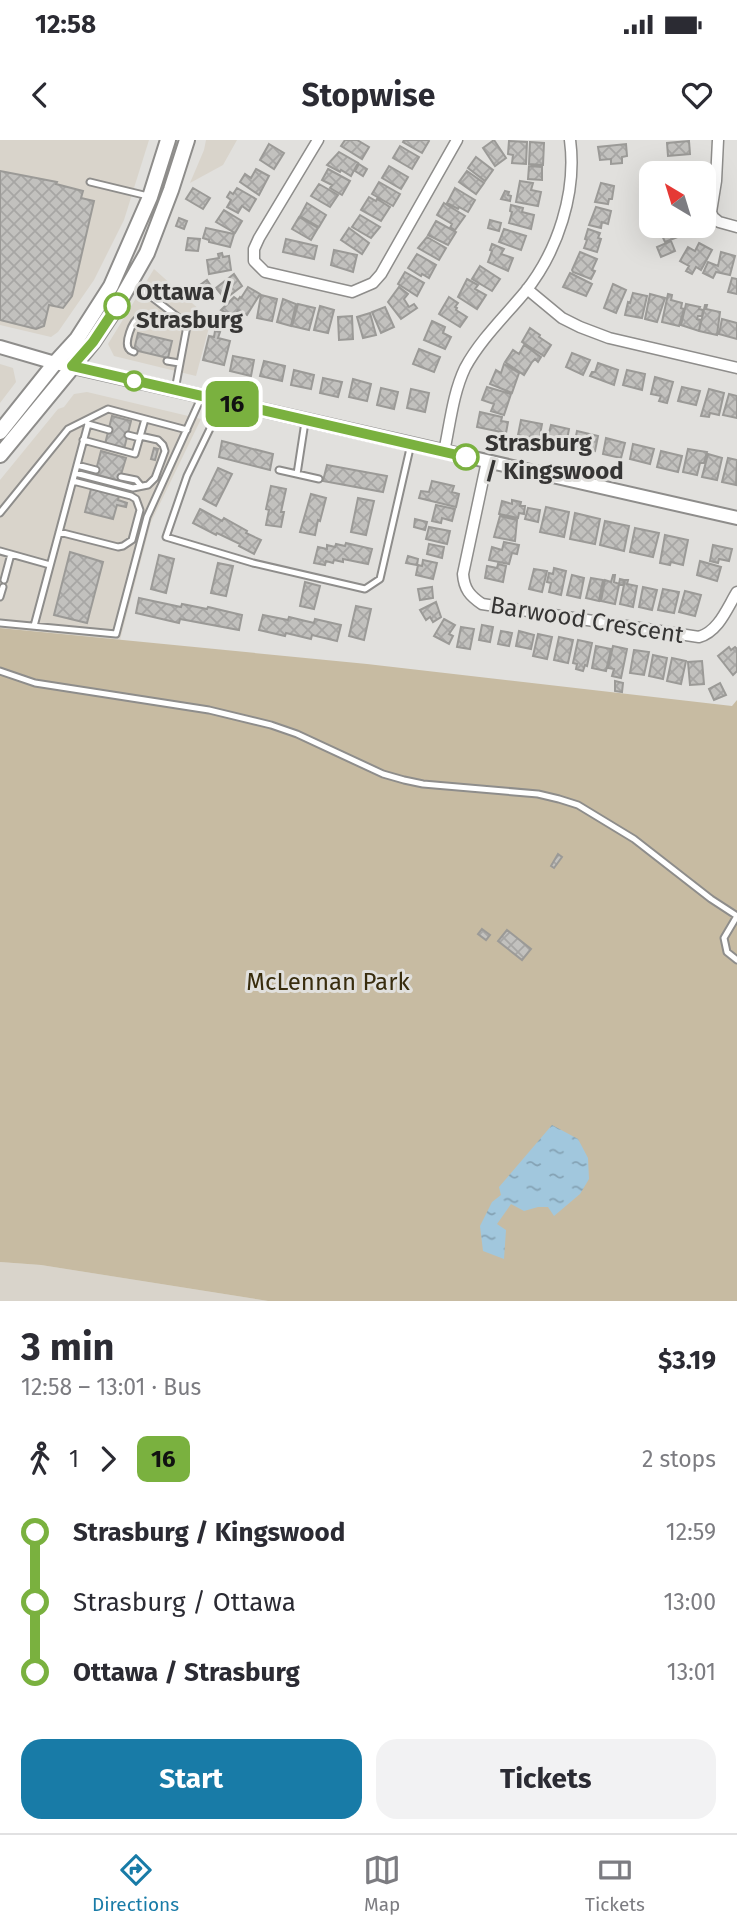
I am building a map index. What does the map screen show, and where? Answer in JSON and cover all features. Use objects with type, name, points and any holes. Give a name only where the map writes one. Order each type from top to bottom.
[{"type":"main road","points":[[0,432],[89,322],[111,286],[150,197],[168,140]]},
{"type":"main road","points":[[0,455],[93,342],[117,306],[147,253],[187,140]]},
{"type":"street","points":[[318,140],[259,238],[254,249],[254,261],[265,272],[352,292],[373,283],[381,274],[457,140]]},
{"type":"street","points":[[444,452],[458,385],[466,368],[479,346],[527,289],[547,258],[558,233],[571,178],[570,140]]},
{"type":"street","points":[[718,140],[711,212],[719,222],[737,227]]},
{"type":"street","points":[[527,289],[562,318],[609,338],[737,368]]},
{"type":"street","points":[[0,348],[223,402],[737,518]]},
{"type":"street","name":"Barwood Crescent","points":[[487,461],[464,574],[467,591],[482,604],[699,637],[715,629],[737,592]]},
{"type":"lane","points":[[90,182],[150,197]]},
{"type":"lane","points":[[129,284],[141,289],[187,326],[175,390]]},
{"type":"lane","points":[[134,352],[129,350],[127,345],[131,327],[141,317],[161,320],[170,311]]},
{"type":"lane","points":[[167,361],[179,363]]},
{"type":"lane","points":[[0,623],[116,634],[146,517],[202,397]]},
{"type":"lane","points":[[223,402],[187,476],[166,537],[253,563],[365,589],[380,579],[411,444]]},
{"type":"lane","points":[[0,513],[68,429],[108,410],[187,430]]},
{"type":"lane","points":[[83,440],[135,454],[145,419]]},
{"type":"lane","points":[[297,474],[305,420]]},
{"type":"lane","points":[[34,626],[87,422]]},
{"type":"lane","points":[[87,422],[109,430]]},
{"type":"lane","points":[[75,472],[134,488],[148,485],[153,481],[165,452],[163,445],[158,440],[128,435]]},
{"type":"lane","points":[[77,465],[96,470]]},
{"type":"lane","points":[[279,470],[319,479]]},
{"type":"lane","points":[[121,477],[136,481],[141,486]]},
{"type":"lane","points":[[59,532],[118,547],[132,540],[140,510],[136,499],[73,481]]},
{"type":"lane","points":[[0,551],[50,565]]},
{"type":"lane","points":[[0,597],[11,554]]},
{"type":"lane","points":[[0,671],[35,683],[209,710],[260,722],[297,734],[383,774],[404,780],[538,794],[578,806],[634,839],[737,916],[724,938],[727,952],[737,960]]},
{"type":"shaded area","points":[[0,140],[149,140],[124,220],[94,280],[58,332],[51,337],[0,325]]},
{"type":"shaded area","points":[[206,140],[237,140],[223,165],[190,183],[204,150]]},
{"type":"shaded area","points":[[154,269],[211,320],[196,376],[114,356],[108,344]]},
{"type":"shaded area","points":[[0,364],[13,368],[16,382],[0,403]]},
{"type":"shaded area","points":[[87,392],[201,419],[151,522],[120,640],[0,628],[0,480],[58,409],[64,407],[74,394]]},
{"type":"shaded area","points":[[0,1262],[41,1265],[268,1301],[0,1301]]},
{"type":"green space","name":"McLennan Park","points":[[0,628],[367,664],[732,706],[737,700],[737,1301],[268,1301],[41,1265],[0,1262]]},
{"type":"water","points":[[552,1125],[578,1139],[588,1158],[589,1179],[580,1194],[554,1216],[548,1207],[524,1211],[511,1204],[497,1224],[506,1230],[504,1259],[483,1251],[480,1226],[492,1202],[501,1195],[499,1187]]},
{"type":"building","points":[[345,140],[357,140],[369,147],[362,159],[341,146]]},
{"type":"building","points":[[494,140],[506,158],[495,166],[483,148]]},
{"type":"building","points":[[429,141],[422,153],[403,142]]},
{"type":"building","points":[[509,141],[527,142],[526,164],[512,163],[513,155],[508,154]]},
{"type":"building","points":[[689,141],[690,154],[668,156],[667,143]]},
{"type":"building","points":[[530,142],[544,143],[543,165],[529,164]]},
{"type":"building","points":[[269,144],[284,153],[274,169],[260,160]]},
{"type":"building","points":[[626,144],[627,156],[622,157],[622,163],[611,164],[611,159],[600,160],[598,147]]},
{"type":"building","points":[[400,146],[419,157],[412,169],[393,158]]},
{"type":"building","points":[[339,152],[358,163],[351,176],[327,165]]},
{"type":"building","points":[[476,157],[493,170],[485,181],[468,168]]},
{"type":"building","points":[[359,164],[367,169],[363,176],[355,171]]},
{"type":"building","points":[[389,166],[408,177],[401,189],[382,178]]},
{"type":"building","points":[[529,166],[542,167],[542,180],[528,179]]},
{"type":"building","points":[[256,169],[269,176],[259,195],[240,182],[245,174],[251,178]]},
{"type":"building","points":[[328,169],[350,181],[342,195],[322,180]]},
{"type":"building","points":[[0,171],[57,182],[56,184],[83,191],[81,198],[94,201],[72,296],[63,308],[49,305],[44,326],[36,329],[0,320]]},
{"type":"building","points":[[467,171],[484,183],[476,194],[459,182]]},
{"type":"building","points":[[520,181],[533,183],[531,190],[541,192],[538,206],[516,202]]},
{"type":"building","points":[[379,182],[400,194],[393,206],[372,194]]},
{"type":"building","points":[[601,183],[614,186],[612,199],[609,199],[608,204],[595,202]]},
{"type":"building","points":[[319,184],[338,195],[330,207],[311,196]]},
{"type":"building","points":[[193,188],[210,198],[203,209],[186,199]]},
{"type":"building","points":[[237,188],[256,199],[249,211],[242,206],[238,213],[227,207],[231,200],[227,197]]},
{"type":"building","points":[[455,188],[475,200],[468,212],[447,203]]},
{"type":"building","points":[[505,191],[511,196],[510,201],[501,199]]},
{"type":"building","points":[[369,197],[390,207],[381,221],[361,210]]},
{"type":"building","points":[[307,203],[326,215],[319,227],[300,216]]},
{"type":"building","points":[[444,203],[465,216],[455,230],[450,228],[452,224],[437,215]]},
{"type":"building","points":[[511,205],[534,215],[531,229],[509,223]]},
{"type":"building","points":[[596,207],[611,211],[608,224],[602,222],[601,228],[589,225]]},
{"type":"building","points":[[224,210],[242,221],[235,233],[216,222]]},
{"type":"building","points":[[360,215],[380,227],[371,238],[352,227]]},
{"type":"building","points":[[299,217],[318,228],[311,240],[292,229]]},
{"type":"building","points":[[179,218],[187,221],[184,229],[176,226]]},
{"type":"building","points":[[490,220],[501,223],[499,231],[488,228]]},
{"type":"building","points":[[436,221],[456,232],[448,245],[428,235]]},
{"type":"building","points":[[206,228],[234,234],[230,247],[203,238]]},
{"type":"building","points":[[349,228],[369,243],[362,254],[341,240]]},
{"type":"building","points":[[504,229],[526,236],[521,250],[499,242]]},
{"type":"building","points":[[588,229],[600,233],[597,252],[584,248]]},
{"type":"building","points":[[427,237],[446,248],[439,260],[418,248]]},
{"type":"building","points":[[188,238],[200,239],[198,251],[186,250]]},
{"type":"building","points":[[286,239],[317,246],[314,259],[283,252]]},
{"type":"building","points":[[671,241],[675,251],[661,257],[657,247]]},
{"type":"building","points":[[699,243],[712,250],[701,270],[696,267],[692,274],[686,271],[689,266],[680,261],[688,247],[695,251]]},
{"type":"building","points":[[492,244],[504,249],[501,254],[513,258],[508,271],[488,262]]},
{"type":"building","points":[[334,250],[357,255],[353,272],[331,265]]},
{"type":"building","points":[[580,252],[597,259],[591,279],[572,270]]},
{"type":"building","points":[[721,252],[735,256],[730,275],[716,272],[713,278],[703,273],[708,262],[718,266]]},
{"type":"building","points":[[222,253],[223,257],[229,256],[231,270],[209,274],[207,260],[219,258],[218,254]]},
{"type":"building","points":[[417,254],[436,265],[429,278],[408,268]]},
{"type":"building","points":[[480,266],[500,279],[492,291],[472,279]]},
{"type":"building","points":[[405,272],[424,283],[417,296],[398,284]]},
{"type":"building","points":[[570,273],[592,284],[586,296],[563,287]]},
{"type":"building","points":[[234,274],[242,286],[225,299],[216,288]]},
{"type":"building","points":[[732,278],[737,279],[737,294],[728,292]]},
{"type":"building","points":[[467,279],[478,285],[475,289],[486,295],[477,309],[458,297]]},
{"type":"building","points":[[207,280],[213,289],[203,297],[196,288]]},
{"type":"building","points":[[613,284],[626,290],[616,313],[604,308]]},
{"type":"building","points":[[248,287],[260,294],[247,315],[238,310],[234,317],[221,310],[234,297],[238,300],[241,298]]},
{"type":"building","points":[[399,287],[408,294],[404,299],[409,307],[414,304],[417,308],[401,319],[388,302]]},
{"type":"building","points":[[633,293],[647,296],[642,318],[625,315]]},
{"type":"building","points":[[650,294],[665,298],[657,322],[645,319]]},
{"type":"building","points":[[668,294],[672,295],[671,300],[682,303],[681,308],[684,309],[679,326],[662,322]]},
{"type":"building","points":[[261,295],[277,299],[272,321],[257,318]]},
{"type":"building","points":[[449,297],[458,303],[456,310],[467,317],[460,327],[439,314]]},
{"type":"building","points":[[283,299],[296,304],[291,326],[277,322]]},
{"type":"building","points":[[298,304],[315,308],[309,330],[292,326]]},
{"type":"building","points":[[686,304],[703,310],[702,316],[697,319],[701,320],[699,331],[681,325]]},
{"type":"building","points":[[705,305],[706,309],[720,312],[717,335],[699,331]]},
{"type":"building","points":[[320,306],[334,310],[328,333],[314,330]]},
{"type":"building","points":[[385,307],[394,327],[381,333],[372,312]]},
{"type":"building","points":[[370,313],[376,335],[363,338],[357,317]]},
{"type":"building","points":[[352,316],[353,339],[339,340],[338,317]]},
{"type":"building","points":[[722,319],[737,323],[737,339],[719,334]]},
{"type":"building","points":[[432,321],[445,327],[443,333],[451,337],[445,349],[424,340]]},
{"type":"building","points":[[530,328],[551,345],[544,356],[522,342]]},
{"type":"building","points":[[215,331],[220,332],[218,338],[230,341],[224,365],[203,360],[209,336],[214,337]]},
{"type":"building","points":[[138,333],[172,341],[168,358],[134,350]]},
{"type":"building","points":[[524,345],[541,357],[538,362],[535,359],[532,362],[524,375],[505,362],[513,350],[519,354]]},
{"type":"building","points":[[419,349],[440,357],[434,372],[413,364]]},
{"type":"building","points":[[572,353],[590,360],[583,375],[566,367]]},
{"type":"building","points":[[233,356],[254,360],[251,376],[230,371]]},
{"type":"building","points":[[264,361],[285,366],[282,381],[260,376]]},
{"type":"building","points":[[598,363],[618,370],[614,385],[590,376],[595,372]]},
{"type":"building","points":[[504,364],[519,373],[512,393],[490,384],[496,370],[501,373]]},
{"type":"building","points":[[294,370],[314,375],[311,389],[291,385]]},
{"type":"building","points":[[627,370],[645,374],[642,390],[623,385]]},
{"type":"building","points":[[655,377],[673,382],[667,403],[659,401],[661,396],[651,394]]},
{"type":"building","points":[[323,378],[342,382],[338,397],[320,393]]},
{"type":"building","points":[[353,379],[371,384],[367,401],[349,397]]},
{"type":"building","points":[[487,387],[511,394],[504,415],[491,411],[494,404],[482,400]]},
{"type":"building","points":[[682,387],[700,391],[696,405],[678,401]]},
{"type":"building","points":[[381,388],[398,392],[394,409],[377,405]]},
{"type":"building","points":[[411,389],[429,393],[425,412],[407,408]]},
{"type":"building","points":[[709,389],[724,393],[719,415],[710,413],[709,417],[701,416]]},
{"type":"building","points":[[729,394],[737,396],[737,418],[723,415]]},
{"type":"building","points":[[480,412],[502,417],[501,421],[508,422],[506,433],[477,427]]},
{"type":"building","points":[[112,416],[131,421],[124,449],[105,444]]},
{"type":"building","points":[[521,420],[542,424],[539,440],[518,435]]},
{"type":"building","points":[[551,425],[569,429],[566,445],[547,441]]},
{"type":"building","points":[[577,431],[598,436],[595,451],[574,446]]},
{"type":"building","points":[[606,438],[625,443],[621,458],[603,454]]},
{"type":"building","points":[[222,441],[273,454],[270,470],[219,457]]},
{"type":"building","points":[[633,444],[654,449],[650,464],[630,459]]},
{"type":"building","points":[[154,448],[158,449],[155,460],[151,459]]},
{"type":"building","points":[[688,449],[707,452],[697,475],[683,472]]},
{"type":"building","points":[[101,451],[126,458],[119,481],[95,474]]},
{"type":"building","points":[[661,451],[682,456],[678,472],[657,467]]},
{"type":"building","points":[[708,454],[722,458],[717,480],[702,477]]},
{"type":"building","points":[[728,458],[737,460],[736,485],[722,482]]},
{"type":"building","points":[[327,465],[387,476],[383,492],[323,481]]},
{"type":"building","points":[[218,468],[232,474],[216,506],[203,499]]},
{"type":"building","points":[[432,481],[454,486],[452,492],[459,494],[456,507],[419,498],[421,491],[429,492]]},
{"type":"building","points":[[271,486],[286,489],[281,527],[266,525]]},
{"type":"building","points":[[91,489],[119,496],[118,500],[127,503],[126,507],[117,505],[113,519],[85,512]]},
{"type":"building","points":[[311,494],[326,498],[315,535],[300,532]]},
{"type":"building","points":[[358,498],[374,501],[366,535],[351,532]]},
{"type":"building","points":[[512,500],[525,506],[524,514],[519,513],[518,518],[499,514],[502,501],[512,504]]},
{"type":"building","points":[[436,505],[455,509],[452,521],[442,518],[441,523],[432,521]]},
{"type":"building","points":[[546,507],[569,512],[564,537],[540,532]]},
{"type":"building","points":[[528,508],[540,510],[538,522],[525,519]]},
{"type":"building","points":[[200,509],[222,521],[224,518],[261,540],[254,554],[239,546],[240,544],[193,523]]},
{"type":"building","points":[[575,513],[600,519],[595,544],[570,539]]},
{"type":"building","points":[[500,516],[517,520],[515,541],[494,537]]},
{"type":"building","points":[[415,519],[427,522],[425,530],[414,527]]},
{"type":"building","points":[[605,521],[629,526],[624,551],[600,545]]},
{"type":"building","points":[[429,527],[450,531],[447,544],[426,539]]},
{"type":"building","points":[[635,528],[659,533],[653,557],[630,552]]},
{"type":"building","points":[[665,535],[688,540],[683,565],[660,563]]},
{"type":"building","points":[[504,542],[519,545],[517,554],[512,553],[509,564],[489,560],[492,547],[502,550]]},
{"type":"building","points":[[346,543],[372,549],[368,564],[343,559],[343,562],[326,561],[325,565],[314,563],[318,547],[327,549],[327,545],[345,546]]},
{"type":"building","points":[[429,544],[444,547],[442,558],[427,554]]},
{"type":"building","points":[[713,545],[732,549],[729,561],[710,561]]},
{"type":"building","points":[[70,552],[103,562],[87,623],[54,615]]},
{"type":"building","points":[[159,555],[174,559],[166,593],[151,589]]},
{"type":"building","points":[[408,556],[418,559],[417,565],[406,563]]},
{"type":"building","points":[[423,560],[437,563],[433,579],[416,575],[418,565],[422,566]]},
{"type":"building","points":[[700,561],[721,567],[717,581],[697,575]]},
{"type":"building","points":[[218,563],[233,566],[226,596],[211,593]]},
{"type":"building","points":[[498,564],[506,566],[503,582],[485,578],[487,566],[497,568]]},
{"type":"building","points":[[554,568],[566,571],[561,595],[549,592],[551,583],[547,582],[549,573],[553,574]]},
{"type":"building","points":[[534,569],[547,571],[542,592],[529,589]]},
{"type":"building","points":[[572,575],[584,578],[580,598],[567,595]]},
{"type":"building","points":[[613,575],[614,582],[619,584],[620,579],[624,580],[623,585],[619,585],[615,604],[601,601],[605,580],[611,582]]},
{"type":"building","points":[[591,578],[603,580],[599,601],[586,598]]},
{"type":"building","points":[[625,580],[628,580],[627,584],[637,586],[633,607],[620,604]]},
{"type":"building","points":[[305,582],[320,586],[314,609],[300,606]]},
{"type":"building","points":[[432,587],[433,598],[420,600],[418,589]]},
{"type":"building","points":[[643,587],[657,590],[652,610],[639,607]]},
{"type":"building","points":[[663,589],[679,592],[674,613],[658,610]]},
{"type":"building","points":[[685,591],[701,595],[695,616],[679,612]]},
{"type":"building","points":[[139,598],[181,607],[182,604],[207,609],[208,607],[242,615],[239,630],[180,619],[179,623],[136,613]]},
{"type":"building","points":[[436,602],[441,617],[433,622],[430,617],[426,620],[420,610]]},
{"type":"building","points":[[356,606],[371,609],[364,640],[349,636]]},
{"type":"building","points":[[263,615],[314,623],[315,619],[341,625],[337,641],[312,635],[311,639],[286,633],[285,636],[259,630]]},
{"type":"building","points":[[444,619],[455,625],[449,634],[453,636],[449,644],[434,636]]},
{"type":"building","points":[[482,625],[493,627],[490,642],[479,640]]},
{"type":"building","points":[[461,627],[474,629],[470,649],[457,647]]},
{"type":"building","points":[[501,631],[512,633],[509,646],[498,644]]},
{"type":"building","points":[[519,631],[534,635],[531,649],[516,646]]},
{"type":"building","points":[[538,634],[552,637],[547,659],[533,656]]},
{"type":"building","points":[[559,637],[573,640],[568,663],[554,660]]},
{"type":"building","points":[[578,640],[592,643],[587,666],[585,665],[583,671],[576,669],[577,664],[573,663]]},
{"type":"building","points":[[596,646],[611,649],[606,671],[592,668]]},
{"type":"building","points":[[613,646],[627,649],[621,678],[612,676],[614,669],[608,668]]},
{"type":"building","points":[[729,647],[731,650],[735,647],[737,649],[737,671],[733,675],[718,656]]},
{"type":"building","points":[[634,650],[649,652],[644,675],[630,673]]},
{"type":"building","points":[[653,655],[667,658],[663,679],[649,676]]},
{"type":"building","points":[[672,658],[686,661],[681,684],[667,681]]},
{"type":"building","points":[[702,661],[704,684],[690,685],[688,662]]},
{"type":"building","points":[[615,681],[623,683],[622,692],[615,691]]},
{"type":"building","points":[[720,683],[726,695],[714,700],[709,689]]},
{"type":"building","points":[[558,854],[562,857],[554,868],[551,866]]},
{"type":"building","points":[[482,929],[490,935],[486,940],[478,934]]},
{"type":"building","points":[[507,930],[531,949],[522,960],[498,941]]},
{"type":"bus line","name":"16","points":[[117,306],[93,342],[72,366],[466,457]]},
{"type":"place","name":"Ottawa / Strasburg","points":[[117,306]]},
{"type":"place","name":"Strasburg / Kingswood","points":[[466,457]]}]
